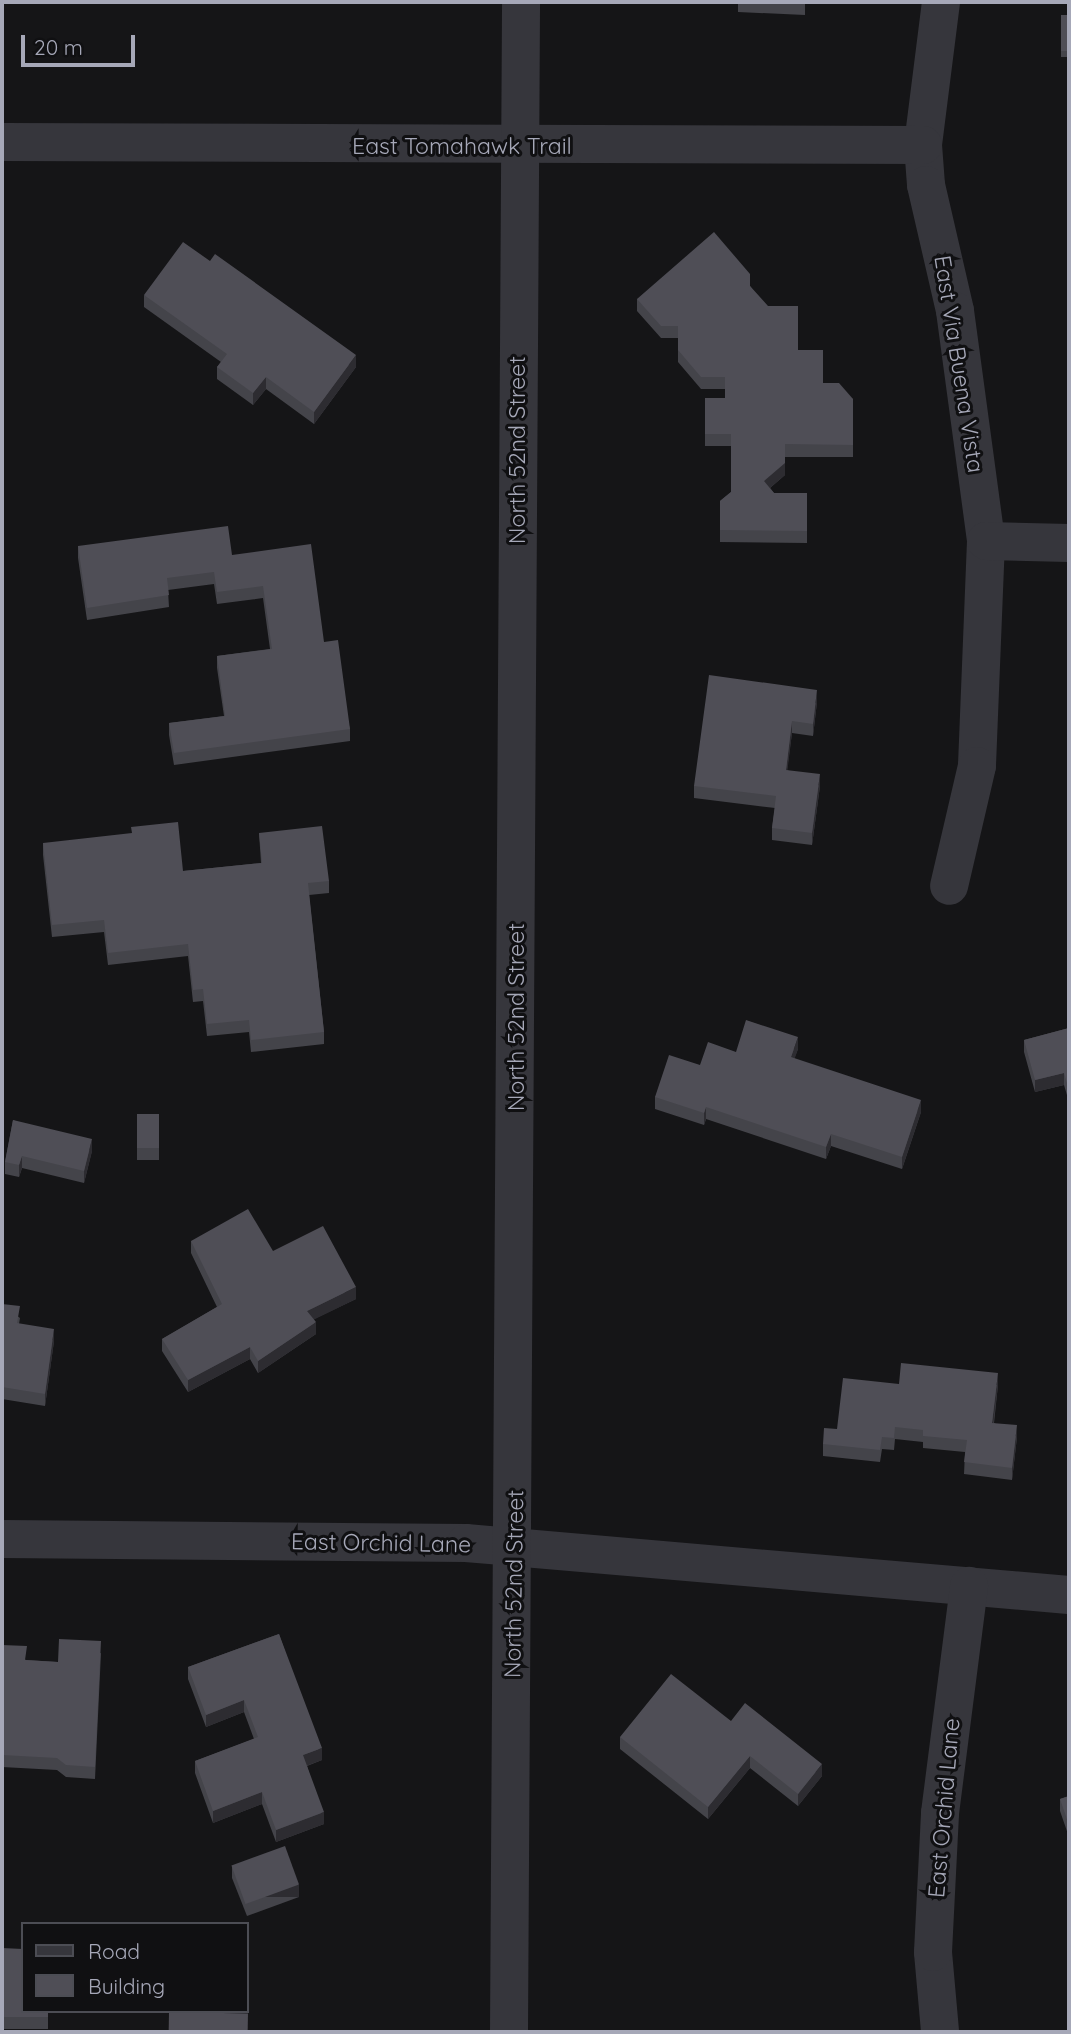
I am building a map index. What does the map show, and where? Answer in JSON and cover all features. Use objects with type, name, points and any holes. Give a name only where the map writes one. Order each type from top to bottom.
[{"type":"street","name":"North 52nd Street","points":[[509,2032],[515,1546],[521,2]]},
{"type":"street","name":"East Via Buena Vista","points":[[941,2],[923,145],[926,186],[955,311],[986,541],[977,766],[949,886]]},
{"type":"street","name":"East Tomahawk Trail","points":[[2,142],[520,147],[923,145]]},
{"type":"street","points":[[986,541],[1069,543]]},
{"type":"street","name":"East Orchid Lane","points":[[2,1539],[515,1546],[1069,1595]]},
{"type":"street","name":"East Orchid Lane","points":[[940,2031],[933,1952],[940,1813],[969,1586]]},
{"type":"building","points":[[1061,15],[1069,15],[1069,51],[1061,51]]},
{"type":"building","points":[[714,232],[750,274],[750,286],[768,306],[798,306],[798,350],[823,350],[823,383],[839,383],[853,399],[853,445],[785,444],[785,463],[764,481],[774,493],[807,493],[807,531],[720,530],[720,501],[731,492],[731,434],[705,434],[705,398],[725,398],[725,377],[701,377],[678,350],[678,326],[661,326],[637,299]]},
{"type":"building","points":[[183,242],[210,261],[215,254],[356,355],[314,412],[266,377],[253,393],[217,367],[227,354],[144,295]]},
{"type":"building","points":[[228,526],[232,555],[311,544],[324,642],[338,640],[350,729],[174,753],[169,723],[225,716],[217,656],[272,649],[263,586],[217,592],[214,572],[167,578],[169,595],[87,608],[78,546]]},
{"type":"building","points":[[709,675],[817,690],[813,724],[792,721],[786,770],[820,774],[812,833],[772,828],[776,796],[694,786]]},
{"type":"building","points":[[178,822],[183,871],[262,863],[259,833],[322,826],[329,881],[308,883],[324,1032],[251,1040],[249,1020],[207,1024],[203,989],[193,990],[188,944],[108,953],[104,920],[52,925],[43,843],[132,833],[131,827]]},
{"type":"building","points":[[746,1020],[798,1037],[791,1057],[921,1100],[902,1157],[831,1134],[826,1147],[706,1107],[704,1113],[655,1097],[669,1055],[700,1065],[708,1042],[736,1052]]},
{"type":"building","points":[[1069,1028],[1069,1090],[1064,1073],[1035,1080],[1024,1040]]},
{"type":"building","points":[[137,1114],[159,1114],[159,1148],[137,1148]]},
{"type":"building","points":[[13,1120],[92,1139],[84,1171],[22,1156],[19,1165],[5,1162]]},
{"type":"building","points":[[248,1209],[273,1251],[323,1226],[356,1287],[307,1311],[316,1322],[258,1361],[250,1347],[188,1380],[162,1339],[222,1304],[191,1241]]},
{"type":"building","points":[[2,1304],[20,1306],[17,1323],[54,1329],[45,1394],[2,1387]]},
{"type":"building","points":[[901,1363],[998,1373],[992,1423],[1017,1425],[1012,1468],[964,1462],[967,1440],[923,1436],[923,1430],[895,1427],[894,1438],[882,1437],[880,1450],[823,1444],[824,1428],[837,1429],[843,1378],[899,1384]]},
{"type":"building","points":[[279,1634],[322,1748],[303,1755],[324,1812],[276,1830],[262,1792],[213,1811],[195,1761],[258,1737],[244,1700],[206,1715],[188,1667]]},
{"type":"building","points":[[59,1639],[101,1641],[95,1767],[66,1765],[57,1758],[2,1755],[2,1645],[27,1646],[25,1660],[58,1662]]},
{"type":"building","points":[[671,1674],[731,1721],[745,1703],[822,1764],[798,1794],[750,1756],[708,1807],[620,1737]]},
{"type":"building","points":[[1069,1796],[1069,1825],[1060,1799]]},
{"type":"building","points":[[285,1846],[299,1885],[245,1904],[231,1865]]},
{"type":"building","points":[[2,1948],[21,1949],[21,2013],[48,2013],[48,2017],[2,2017]]},
{"type":"building","points":[[169,2013],[248,2013],[248,2032],[169,2032]]}]
